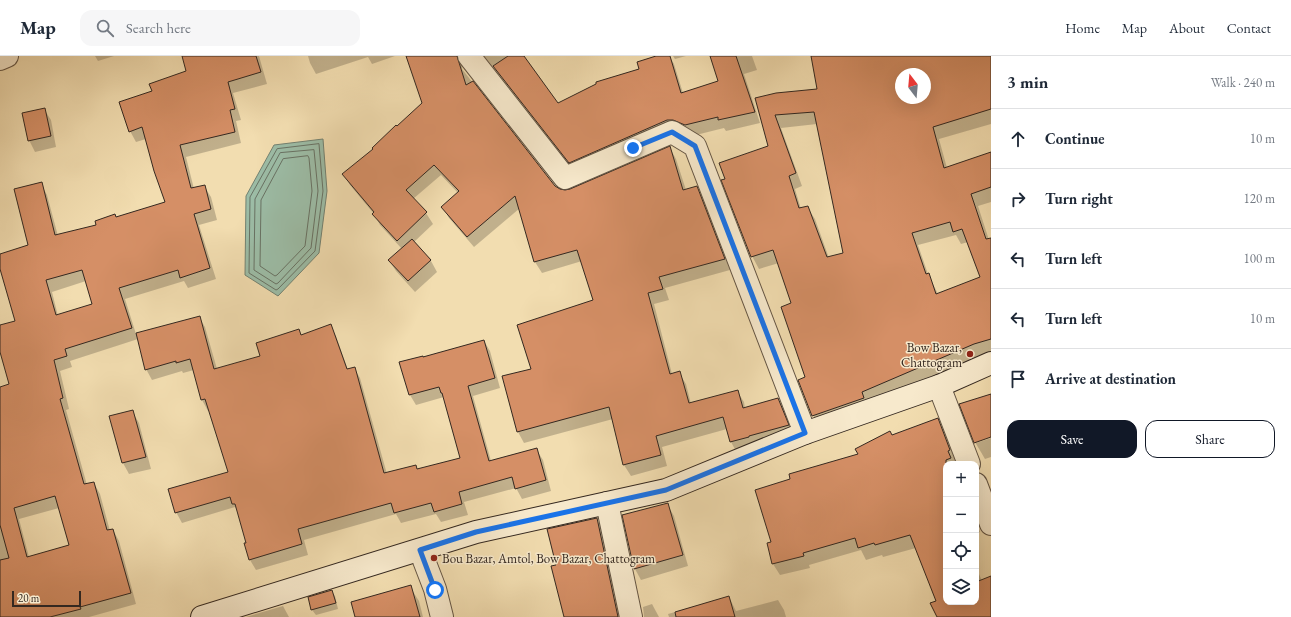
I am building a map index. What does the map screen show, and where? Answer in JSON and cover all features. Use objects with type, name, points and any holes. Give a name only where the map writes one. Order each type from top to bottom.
[{"type":"street","points":[[0,59],[7,56]]},
{"type":"street","points":[[469,56],[565,178],[672,132],[695,146],[805,433]]},
{"type":"street","points":[[202,617],[476,532],[666,490],[805,433],[939,386],[991,363]]},
{"type":"street","points":[[939,386],[968,461]]},
{"type":"street","points":[[979,492],[991,524]]},
{"type":"street","points":[[607,503],[631,617]]},
{"type":"street","points":[[420,550],[435,590],[442,617]]},
{"type":"water","points":[[323,139],[327,191],[319,253],[278,296],[245,275],[246,196],[274,145]]},
{"type":"building","points":[[182,56],[256,56],[261,72],[228,82],[235,109],[230,110],[235,132],[180,145],[191,188],[205,185],[211,209],[194,214],[210,268],[180,278],[178,270],[119,288],[132,328],[65,349],[67,356],[54,360],[63,398],[60,399],[84,484],[94,482],[107,530],[113,529],[131,593],[50,617],[0,617],[0,560],[9,558],[0,525],[0,387],[9,384],[0,352],[0,325],[15,321],[0,269],[0,254],[28,245],[14,189],[42,182],[55,235],[96,225],[95,221],[115,214],[116,217],[165,202],[154,171],[142,127],[129,132],[119,102],[152,91],[149,84],[186,71]],"holes":[[[82,270],[92,304],[56,315],[46,280]],[[55,496],[69,545],[27,557],[14,508]]]},
{"type":"building","points":[[406,56],[457,56],[466,85],[473,81],[555,186],[560,189],[570,189],[670,146],[683,190],[697,186],[725,259],[659,277],[663,289],[648,293],[670,374],[680,371],[689,403],[738,390],[743,408],[778,398],[789,425],[730,442],[723,417],[656,436],[661,455],[623,465],[609,407],[517,432],[502,376],[531,369],[517,325],[593,300],[577,250],[534,262],[515,196],[467,237],[441,207],[459,191],[434,165],[406,190],[427,212],[397,241],[372,214],[374,212],[342,174],[373,149],[372,148],[396,125],[397,126],[422,103]]},
{"type":"building","points":[[508,56],[524,56],[558,103],[596,84],[596,82],[639,69],[637,62],[656,56],[670,56],[681,93],[718,81],[710,56],[736,56],[755,112],[718,120],[718,117],[685,125],[673,120],[667,120],[569,163],[493,66]]},
{"type":"building","points":[[811,56],[991,56],[991,109],[933,127],[944,168],[991,152],[991,187],[971,194],[986,239],[991,238],[991,339],[974,344],[862,392],[864,398],[812,416],[798,380],[805,377],[781,307],[791,303],[773,250],[751,257],[721,180],[725,179],[719,163],[768,146],[755,98],[776,93],[817,89]],"holes":[[[814,112],[843,253],[827,257],[808,206],[799,208],[789,176],[796,173],[775,115]],[[950,222],[953,232],[962,229],[980,277],[936,294],[929,273],[926,274],[912,233]]]},
{"type":"building","points":[[45,108],[51,136],[28,141],[22,113]]},
{"type":"building","points":[[412,239],[431,260],[408,281],[388,260]]},
{"type":"building","points":[[200,316],[214,369],[260,356],[256,343],[299,329],[301,335],[331,324],[347,369],[355,367],[384,473],[416,465],[417,469],[460,458],[439,387],[409,395],[399,362],[484,340],[495,378],[468,386],[489,461],[537,448],[546,480],[515,489],[512,477],[459,492],[462,504],[434,512],[431,503],[394,513],[391,503],[298,529],[302,544],[249,560],[244,543],[246,543],[235,504],[232,504],[230,497],[175,513],[168,489],[228,472],[205,399],[201,400],[190,359],[176,363],[176,361],[145,370],[136,333]]},
{"type":"building","points":[[991,394],[991,437],[974,443],[959,404]]},
{"type":"building","points":[[133,410],[146,457],[122,463],[109,416]]},
{"type":"building","points":[[938,418],[950,450],[948,451],[951,458],[943,461],[943,605],[979,605],[979,581],[991,576],[991,617],[937,617],[930,603],[936,601],[910,535],[875,545],[874,543],[858,548],[855,538],[803,553],[804,556],[772,564],[767,543],[771,542],[755,490],[790,479],[789,474],[858,454],[855,449],[890,431],[892,435]]},
{"type":"building","points":[[668,503],[683,555],[634,569],[622,515]]},
{"type":"building","points":[[597,518],[618,617],[564,617],[551,566],[556,565],[547,529]]},
{"type":"building","points":[[411,585],[420,617],[355,617],[351,602]]},
{"type":"building","points":[[332,590],[336,603],[311,610],[308,597]]},
{"type":"building","points":[[729,596],[735,617],[676,617],[675,612]]},
{"type":"place","name":"Bow Bazar, Chattogram","points":[[970,354]]},
{"type":"place","name":"Bou Bazar, Amtol, Bow Bazar, Chattogram","points":[[434,558]]},
{"type":"route","points":[[435,590],[420,550],[476,532],[666,490],[805,433],[695,146],[672,132],[633,148]]}]
